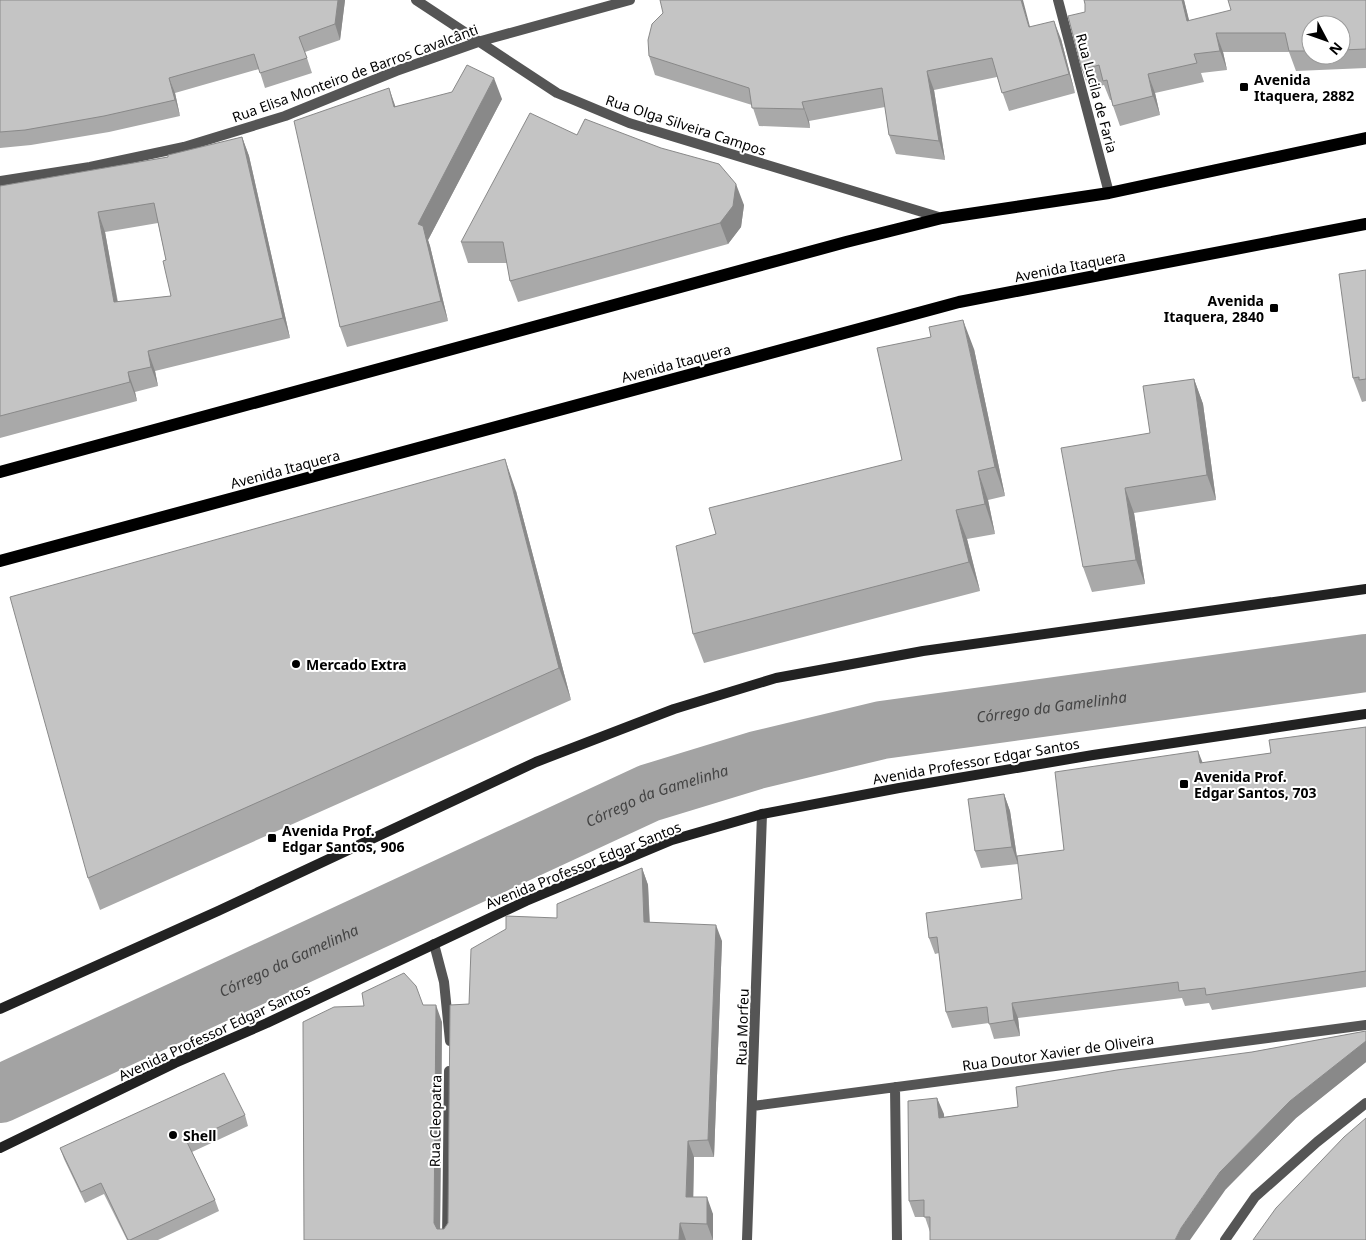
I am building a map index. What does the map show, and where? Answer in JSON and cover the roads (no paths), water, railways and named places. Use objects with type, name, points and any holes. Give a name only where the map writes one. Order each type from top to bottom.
[{"type":"main road","points":[[0,472],[846,242],[942,218],[1109,193],[1366,138]]},
{"type":"main road","name":"Avenida Itaquera","points":[[0,561],[959,302],[1366,224]]},
{"type":"main road","points":[[0,1009],[536,762],[674,708],[776,678],[923,651],[1366,589]]},
{"type":"main road","name":"Avenida Professor Edgar Santos","points":[[0,1148],[175,1063],[267,1023],[526,901],[672,840],[762,814],[899,788],[1093,755],[1366,714]]},
{"type":"street","name":"Rua Olga Silveira Campos","points":[[416,0],[481,41],[557,93],[628,123],[942,218]]},
{"type":"street","name":"Rua Elisa Monteiro de Barros Cavalcânti","points":[[0,182],[90,167],[184,147],[285,116],[396,70],[481,41],[630,0]]},
{"type":"street","name":"Rua Lucila de Faria","points":[[1058,0],[1109,193]]},
{"type":"street","name":"Rua Morfeu","points":[[747,1240],[762,814]]},
{"type":"street","name":"Rua Cleopatra","points":[[434,944],[444,982],[450,1030],[447,1240]]},
{"type":"street","name":"Rua Doutor Xavier de Oliveira","points":[[753,1106],[1366,1025]]},
{"type":"street","points":[[896,1088],[898,1240]]},
{"type":"street","points":[[1225,1240],[1255,1197],[1366,1102]]},
{"type":"waterway","name":"Córrego da Gamelinha","points":[[0,1094],[649,793],[757,760],[882,730],[1366,663]]},
{"type":"place","name":"Avenida Itaquera, 2882","points":[[1244,87]]},
{"type":"place","name":"Avenida Itaquera, 2840","points":[[1274,308]]},
{"type":"place","name":"Mercado Extra","points":[[296,664]]},
{"type":"place","name":"Avenida Prof. Edgar Santos, 703","points":[[1184,784]]},
{"type":"place","name":"Avenida Prof. Edgar Santos, 906","points":[[272,838]]},
{"type":"place","name":"Shell","points":[[173,1135]]}]
